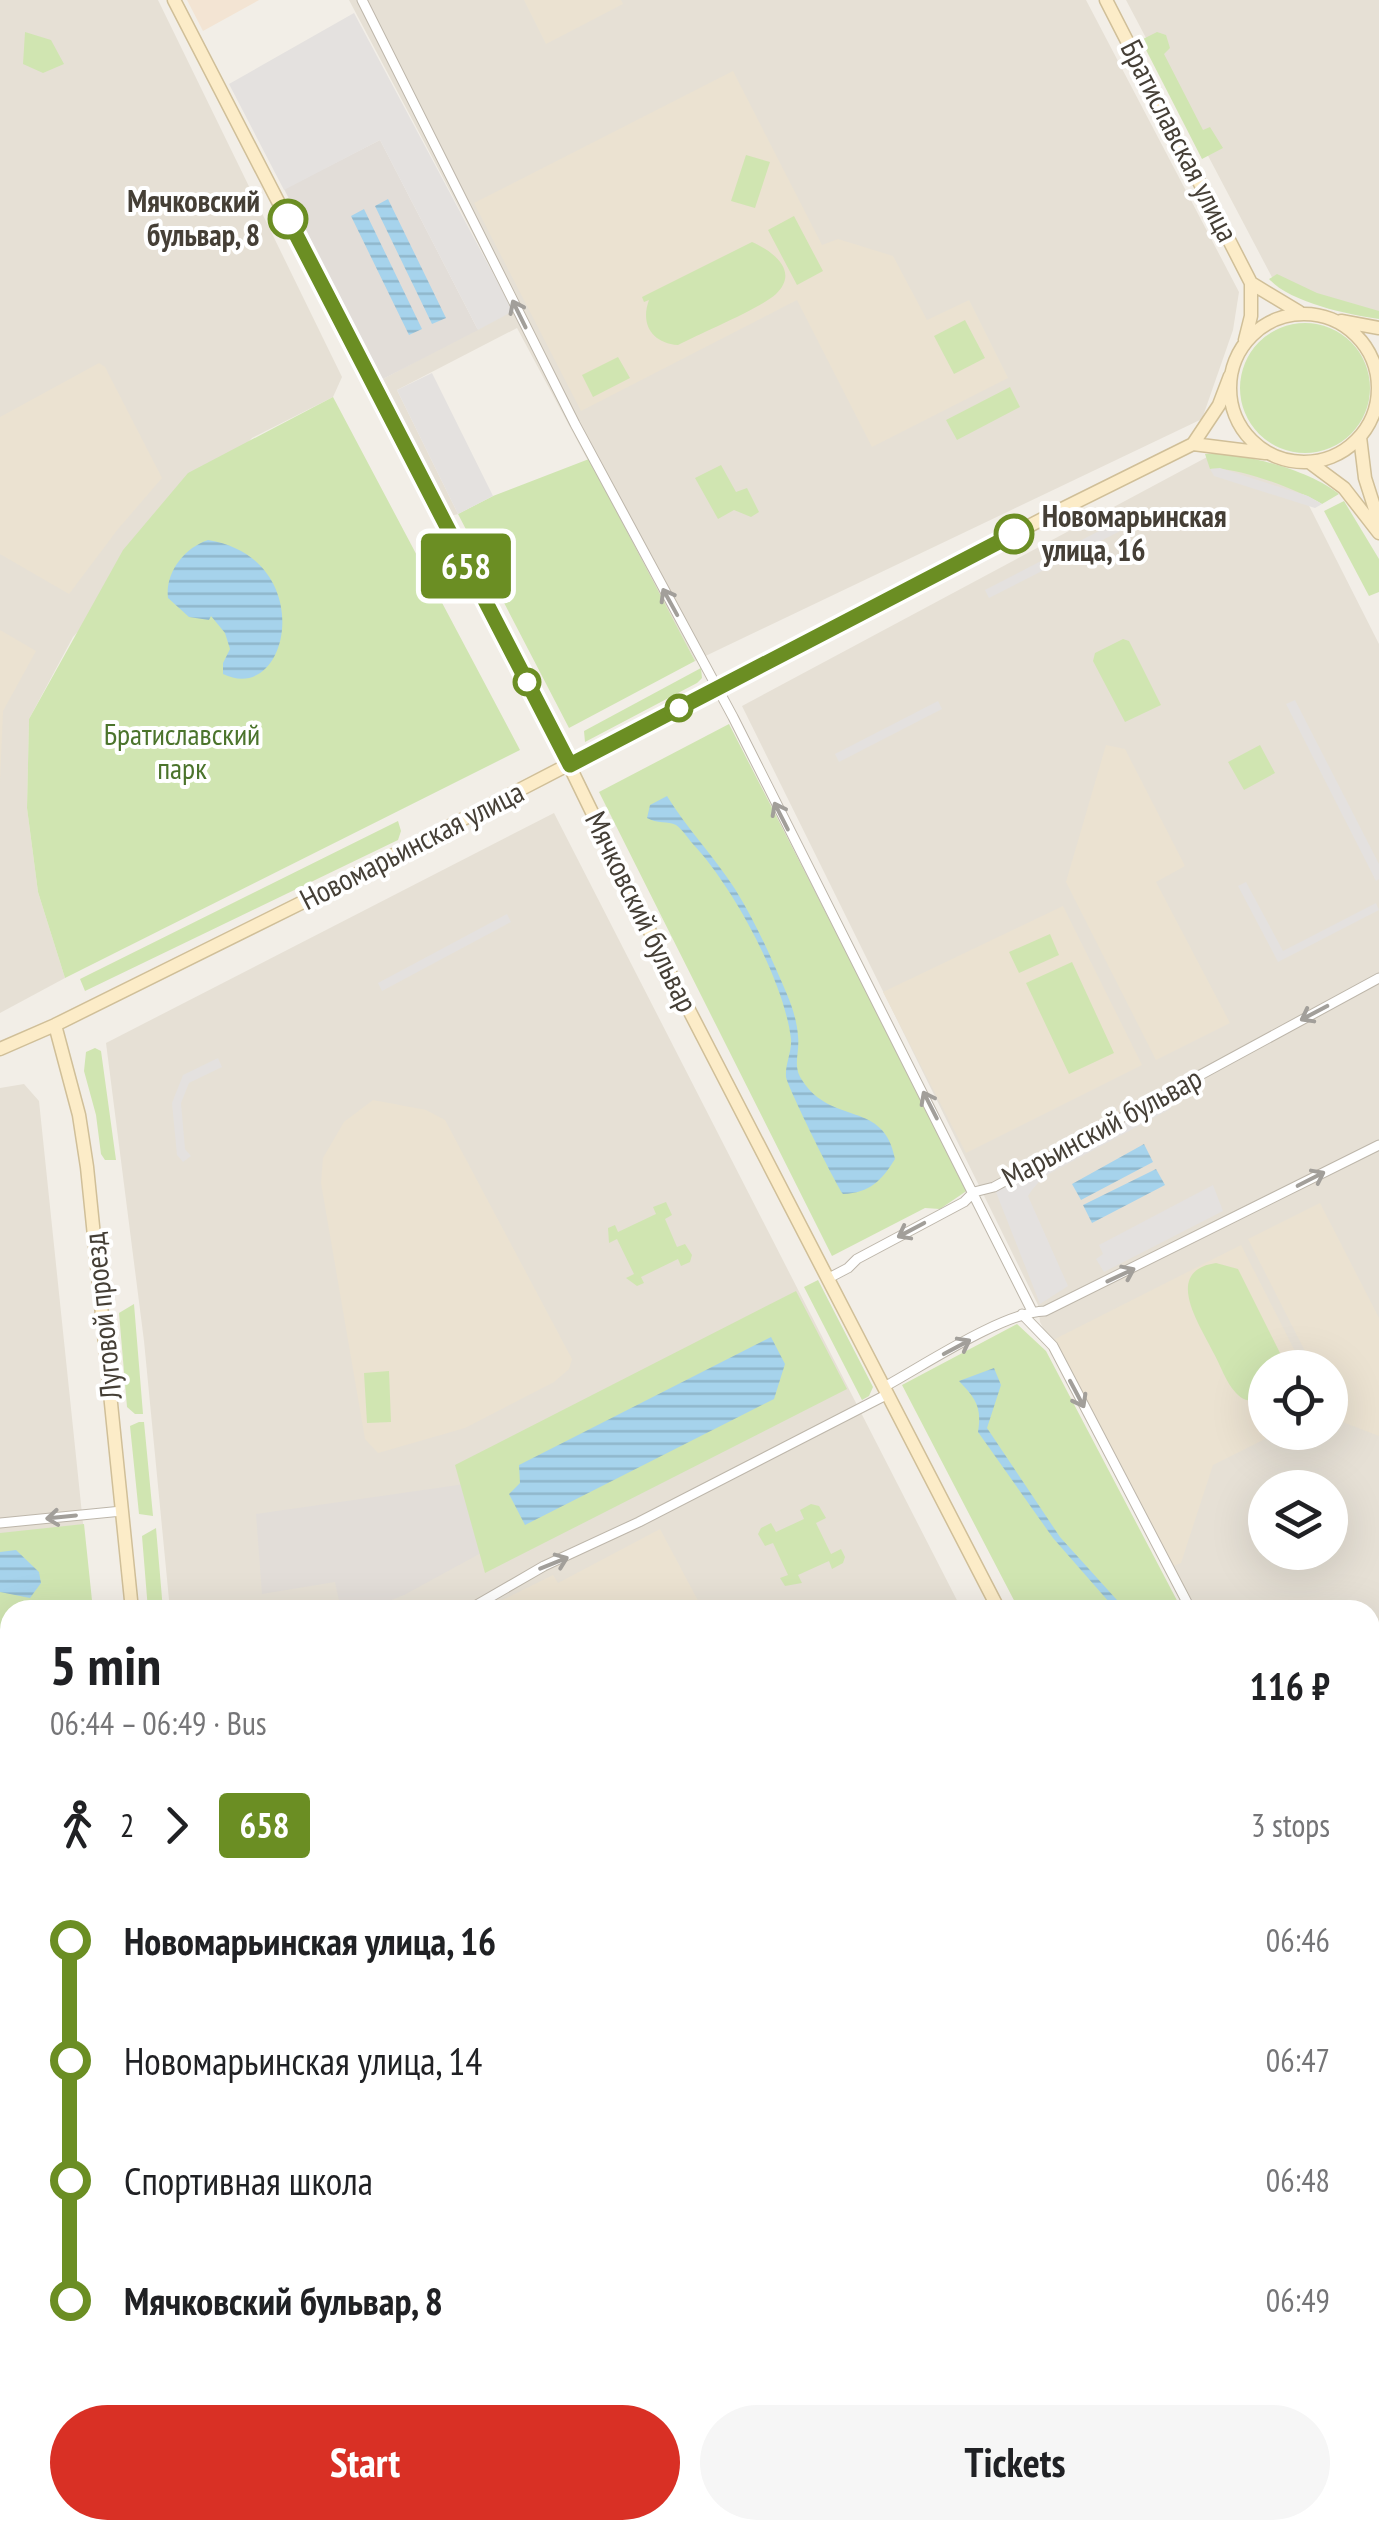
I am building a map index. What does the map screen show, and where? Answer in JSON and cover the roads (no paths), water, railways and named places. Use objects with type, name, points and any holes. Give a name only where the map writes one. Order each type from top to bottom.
[{"type":"street","name":"Мячковский бульвар","points":[[174,0],[570,765],[675,983],[994,1600]]},
{"type":"street","points":[[362,0],[575,424],[716,688],[974,1192],[1027,1313],[1053,1346],[1186,1600]]},
{"type":"street","name":"Братиславская улица","points":[[1106,0],[1251,283]]},
{"type":"street","points":[[1329,318],[1359,337],[1376,368],[1378,401],[1360,437],[1337,454],[1309,462],[1194,444],[1219,405],[1244,342],[1251,283],[1301,313],[1329,318],[1379,328]]},
{"type":"street","points":[[1244,342],[1276,319],[1301,313]]},
{"type":"street","points":[[1230,376],[1229,392],[1237,421],[1245,434],[1268,453]]},
{"type":"street","points":[[1360,437],[1364,478],[1379,522]]},
{"type":"street","name":"Новомарьинская улица","points":[[0,1049],[55,1026],[1194,444]]},
{"type":"street","points":[[1309,462],[1344,488],[1379,533]]},
{"type":"street","name":"Марьинский бульвар","points":[[828,1279],[857,1259],[964,1202],[974,1192],[994,1187],[1379,978]]},
{"type":"street","name":"Луговой проезд","points":[[55,1026],[76,1098],[87,1168],[131,1600]]},
{"type":"street","points":[[485,1600],[544,1566],[639,1522],[1027,1313],[1045,1311],[1151,1261],[1379,1145]]},
{"type":"street","points":[[0,1523],[122,1510]]},
{"type":"water","points":[[388,199],[446,318],[432,324],[375,206]]},
{"type":"water","points":[[364,209],[422,329],[409,335],[351,216]]},
{"type":"water","points":[[208,540],[243,552],[267,573],[279,599],[282,626],[277,651],[265,670],[246,678],[223,674],[230,649],[225,633],[211,616],[209,620],[189,617],[168,598],[170,580],[178,563],[191,549]]},
{"type":"water","points":[[667,796],[735,889],[762,939],[794,1014],[797,1069],[802,1080],[828,1104],[869,1120],[889,1140],[895,1159],[868,1188],[843,1194],[794,1098],[786,1077],[791,1044],[786,1015],[767,962],[739,908],[680,828],[647,818],[650,805]]},
{"type":"water","points":[[1144,1144],[1153,1162],[1081,1200],[1072,1184]]},
{"type":"water","points":[[1156,1169],[1165,1185],[1092,1223],[1083,1205]]},
{"type":"water","points":[[771,1337],[785,1364],[774,1399],[525,1525],[509,1494],[520,1483],[519,1465]]},
{"type":"water","points":[[994,1368],[1001,1385],[987,1428],[1060,1537],[1117,1600],[1107,1600],[1053,1538],[978,1432],[976,1404],[959,1381]]},
{"type":"water","points":[[16,1550],[39,1572],[41,1583],[30,1598],[0,1592],[0,1552]]},
{"type":"place","name":"Мячковский бульвар, 8","points":[[288,219]]},
{"type":"place","name":"Новомарьинская улица, 16","points":[[1014,534]]},
{"type":"park label","name":"Братиславский парк","points":[[182,752]]}]
